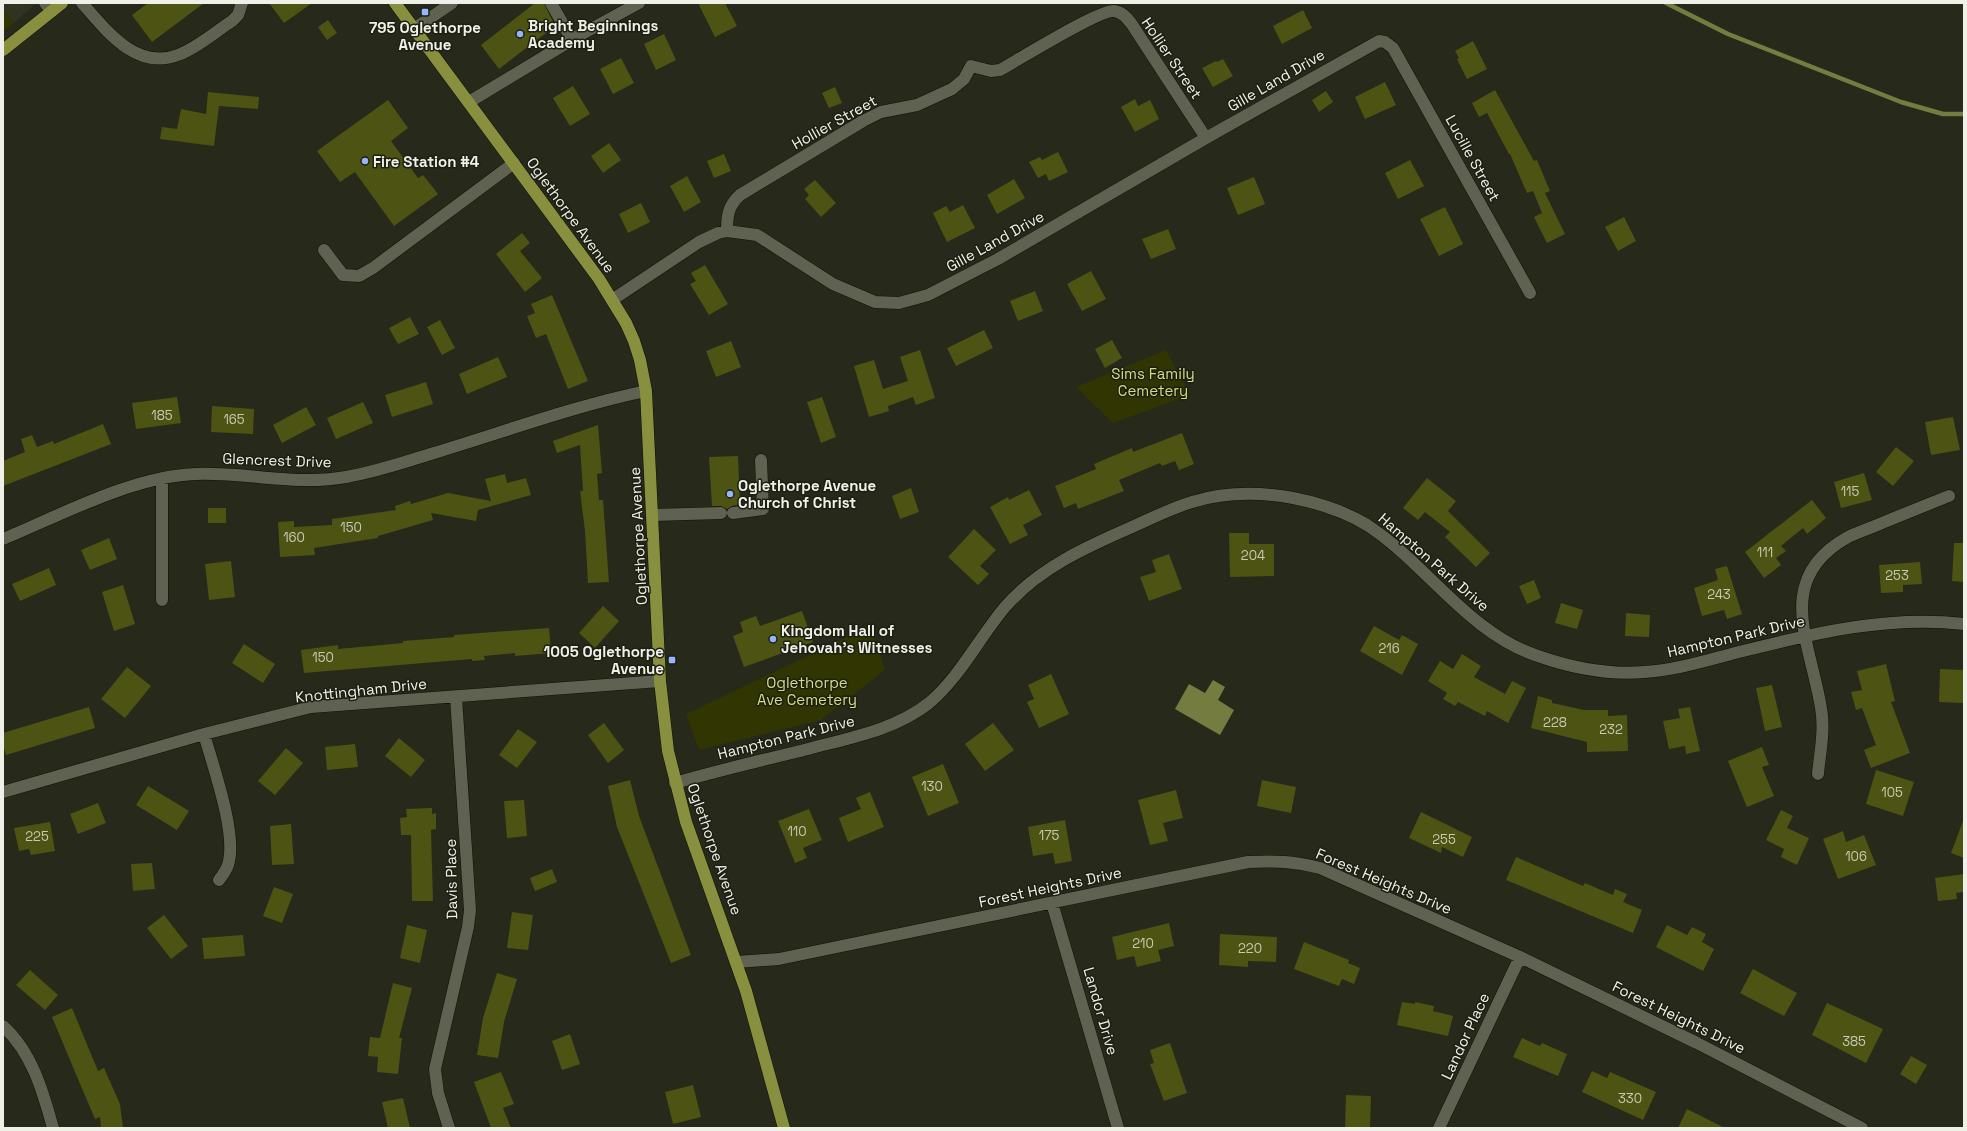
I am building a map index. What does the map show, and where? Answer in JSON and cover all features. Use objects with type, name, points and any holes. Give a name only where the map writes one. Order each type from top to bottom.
[{"type":"main road","points":[[3,50],[49,7],[62,3]]},
{"type":"main road","name":"Oglethorpe Avenue","points":[[395,3],[514,163],[612,300],[634,341],[640,360],[646,391],[660,681],[668,751],[686,822],[737,962],[784,1128]]},
{"type":"street","points":[[82,3],[119,42],[135,54],[158,59],[177,56],[190,50],[232,21],[238,15],[242,3]]},
{"type":"street","points":[[414,29],[452,3]]},
{"type":"street","points":[[550,3],[572,40]]},
{"type":"street","points":[[469,102],[572,40],[639,3]]},
{"type":"street","name":"Hollier Street","points":[[727,231],[727,217],[731,204],[745,191],[863,120],[881,112],[917,105],[952,89],[964,79],[972,66],[991,71],[1000,70],[1096,15],[1113,10],[1122,12],[1131,23],[1206,138]]},
{"type":"street","name":"Gille Land Drive","points":[[612,300],[699,242],[713,235],[727,231],[738,231],[757,235],[833,284],[875,302],[899,303],[945,288],[998,259],[1374,42],[1385,42]]},
{"type":"street","name":"Lucille Street","points":[[1385,42],[1393,48],[1530,293]]},
{"type":"street","points":[[324,250],[343,274],[359,276],[373,268],[514,163]]},
{"type":"street","name":"Glencrest Drive","points":[[3,539],[124,488],[162,478],[195,474],[308,480],[347,477],[395,465],[609,399],[646,391]]},
{"type":"street","points":[[653,515],[727,513],[763,509],[761,460]]},
{"type":"street","points":[[162,478],[162,600]]},
{"type":"street","name":"Hampton Park Drive","points":[[675,783],[865,734],[908,716],[928,704],[945,687],[1005,607],[1023,589],[1044,573],[1093,544],[1173,509],[1192,502],[1216,496],[1274,494],[1325,506],[1351,516],[1389,542],[1464,610],[1499,636],[1532,654],[1584,669],[1612,672],[1643,672],[1673,668],[1805,635],[1883,623],[1915,622],[1964,624]]},
{"type":"street","points":[[1818,774],[1823,732],[1821,709],[1805,635],[1801,606],[1802,593],[1806,581],[1824,556],[1848,537],[1949,496]]},
{"type":"street","name":"Knottingham Drive","points":[[3,792],[204,734],[311,707],[660,681]]},
{"type":"street","name":"Davis Place","points":[[449,1128],[438,1093],[435,1069],[468,927],[470,910],[456,696]]},
{"type":"street","points":[[204,734],[230,834],[229,862],[225,872],[219,880]]},
{"type":"street","name":"Forest Heights Drive","points":[[737,962],[779,959],[1248,862],[1280,860],[1300,862],[1320,868],[1520,957],[1697,1043],[1862,1128]]},
{"type":"street","name":"Landor Drive","points":[[1052,903],[1118,1128]]},
{"type":"street","name":"Landor Place","points":[[1439,1128],[1520,957]]},
{"type":"street","points":[[3,1026],[21,1047],[31,1064],[45,1100],[53,1128]]},
{"type":"shaded area","points":[[3,3],[36,3],[14,23],[3,9]]},
{"type":"shaded area","points":[[1213,680],[1225,687],[1218,700],[1234,710],[1220,735],[1175,709],[1189,684],[1205,693]]},
{"type":"green space","points":[[3,9],[14,23],[3,32]]},
{"type":"green space","name":"Sims Family Cemetery","points":[[1166,350],[1190,395],[1113,423],[1076,387]]},
{"type":"green space","name":"Oglethorpe Ave Cemetery","points":[[870,626],[885,670],[821,720],[699,750],[686,714]]},
{"type":"building","points":[[148,3],[204,3],[152,42],[132,15]]},
{"type":"building","points":[[269,3],[312,3],[284,23]]},
{"type":"building","name":"Bright Beginnings Academy","points":[[535,3],[544,3],[555,26],[499,69],[481,45]]},
{"type":"building","points":[[698,3],[725,3],[737,26],[715,37]]},
{"type":"building","points":[[1303,10],[1312,28],[1282,44],[1273,26]]},
{"type":"building","points":[[328,20],[337,33],[327,40],[318,27]]},
{"type":"building","points":[[664,34],[676,60],[656,70],[644,44]]},
{"type":"building","points":[[1473,41],[1487,69],[1467,79],[1457,59],[1459,58],[1455,51]]},
{"type":"building","points":[[621,58],[634,83],[613,94],[600,69]]},
{"type":"building","points":[[1223,59],[1233,76],[1213,87],[1202,68]]},
{"type":"building","points":[[1385,82],[1396,105],[1365,119],[1355,97]]},
{"type":"building","points":[[573,86],[590,114],[570,126],[553,98]]},
{"type":"building","points":[[835,87],[842,103],[829,108],[822,93]]},
{"type":"building","points":[[1495,90],[1534,161],[1537,160],[1550,191],[1545,193],[1565,234],[1547,243],[1534,217],[1542,213],[1533,191],[1527,193],[1510,154],[1487,113],[1479,117],[1472,103]]},
{"type":"building","points":[[1326,91],[1333,102],[1319,112],[1312,100]]},
{"type":"building","points":[[208,92],[259,97],[258,109],[219,106],[214,146],[160,139],[162,127],[177,129],[181,109],[206,114]]},
{"type":"building","points":[[1135,99],[1138,106],[1150,100],[1159,119],[1135,132],[1121,107]]},
{"type":"building","name":"Fire Station #4","points":[[388,100],[408,128],[391,141],[418,178],[423,175],[438,194],[394,226],[355,172],[340,182],[317,151]]},
{"type":"building","points":[[609,143],[621,160],[603,173],[591,156]]},
{"type":"building","points":[[1058,152],[1068,172],[1049,181],[1046,174],[1038,178],[1029,162],[1040,157],[1042,160]]},
{"type":"building","points":[[724,154],[731,171],[714,178],[707,161]]},
{"type":"building","points":[[1410,160],[1424,186],[1398,199],[1385,173]]},
{"type":"building","points":[[687,176],[701,202],[684,212],[670,186]]},
{"type":"building","points":[[1254,177],[1265,204],[1238,215],[1227,188]]},
{"type":"building","points":[[1014,179],[1025,198],[997,214],[987,195]]},
{"type":"building","points":[[815,180],[836,203],[821,217],[805,199],[809,195],[804,189]]},
{"type":"building","points":[[641,203],[650,222],[628,233],[619,214]]},
{"type":"building","points":[[963,205],[975,228],[947,242],[933,213],[946,206],[950,212]]},
{"type":"building","points":[[1445,207],[1463,244],[1439,256],[1420,219]]},
{"type":"building","points":[[1624,217],[1636,241],[1618,251],[1605,227]]},
{"type":"building","points":[[1168,229],[1176,249],[1151,259],[1142,239]]},
{"type":"building","points":[[522,233],[530,243],[520,251],[542,278],[525,292],[496,254]]},
{"type":"building","points":[[705,265],[728,304],[709,315],[690,284],[696,281],[691,273]]},
{"type":"building","points":[[1091,271],[1106,299],[1082,311],[1067,284]]},
{"type":"building","points":[[1035,291],[1043,311],[1018,321],[1010,301]]},
{"type":"building","points":[[552,295],[588,381],[568,389],[546,334],[536,338],[527,316],[535,313],[531,304]]},
{"type":"building","points":[[410,317],[419,334],[398,344],[389,328]]},
{"type":"building","points":[[440,320],[455,348],[442,355],[427,327]]},
{"type":"building","points":[[984,330],[993,348],[956,366],[947,348]]},
{"type":"building","points":[[1112,340],[1122,358],[1105,368],[1095,349]]},
{"type":"building","points":[[731,341],[741,367],[716,377],[706,351]]},
{"type":"building","points":[[920,350],[935,398],[916,405],[913,397],[888,406],[889,411],[869,417],[854,366],[874,360],[883,389],[908,381],[900,357]]},
{"type":"building","points":[[498,357],[507,377],[467,394],[459,374]]},
{"type":"building","points":[[426,382],[433,404],[392,417],[385,395]]},
{"type":"building","points":[[177,397],[181,423],[136,429],[132,403]]},
{"type":"building","points":[[822,397],[836,437],[821,443],[807,402]]},
{"type":"building","points":[[363,402],[373,423],[336,439],[327,418]]},
{"type":"building","points":[[212,406],[254,409],[253,434],[211,432]]},
{"type":"building","points":[[306,407],[316,425],[282,443],[273,425]]},
{"type":"building","points":[[1953,417],[1960,450],[1931,455],[1925,422]]},
{"type":"building","points":[[103,424],[111,444],[3,486],[3,461],[25,452],[21,439],[32,435],[37,447],[53,441],[54,444]]},
{"type":"building","points":[[598,425],[602,473],[597,474],[599,500],[603,500],[609,582],[588,583],[585,531],[580,491],[583,491],[580,445],[557,453],[553,441]]},
{"type":"building","points":[[1182,433],[1194,464],[1179,470],[1175,461],[1162,466],[1160,463],[1119,480],[1124,491],[1078,509],[1076,503],[1064,508],[1055,486],[1096,469],[1094,464],[1132,448],[1133,452]]},
{"type":"building","points":[[1896,447],[1914,461],[1893,486],[1876,472]]},
{"type":"building","points":[[738,456],[740,504],[727,509],[721,506],[712,506],[709,457]]},
{"type":"building","points":[[1864,473],[1872,500],[1841,508],[1834,482]]},
{"type":"building","points":[[505,474],[507,483],[526,478],[531,495],[478,510],[476,521],[431,513],[433,520],[378,536],[378,538],[314,548],[315,555],[280,557],[278,522],[294,521],[294,527],[332,525],[332,519],[396,510],[395,506],[410,501],[411,504],[448,493],[491,501],[485,479]]},
{"type":"building","points":[[1427,478],[1456,501],[1448,511],[1490,553],[1476,567],[1445,537],[1450,532],[1425,512],[1418,520],[1403,508]]},
{"type":"building","points":[[911,488],[919,512],[900,519],[892,496]]},
{"type":"building","points":[[1029,490],[1042,515],[1023,525],[1028,535],[1010,544],[990,507],[1008,497],[1009,500]]},
{"type":"building","points":[[1812,500],[1826,518],[1807,534],[1803,528],[1781,546],[1786,551],[1776,558],[1781,565],[1764,578],[1745,552]]},
{"type":"building","points":[[208,508],[226,508],[226,523],[208,523]]},
{"type":"building","points":[[974,529],[996,550],[980,566],[989,574],[978,585],[948,557]]},
{"type":"building","points":[[1229,533],[1249,533],[1249,544],[1274,544],[1274,576],[1230,577]]},
{"type":"building","points":[[109,538],[117,559],[90,570],[81,550]]},
{"type":"building","points":[[1954,543],[1964,543],[1964,582],[1952,581]]},
{"type":"building","points":[[1169,554],[1182,589],[1149,601],[1140,577],[1156,572],[1152,560]]},
{"type":"building","points":[[231,561],[235,597],[209,600],[205,564]]},
{"type":"building","points":[[1920,562],[1922,584],[1903,585],[1903,592],[1881,593],[1879,565]]},
{"type":"building","points":[[1727,566],[1742,614],[1727,619],[1724,610],[1702,616],[1694,588],[1718,580],[1715,569]]},
{"type":"building","points":[[49,568],[56,585],[20,601],[12,584]]},
{"type":"building","points":[[1534,580],[1541,598],[1527,604],[1519,586]]},
{"type":"building","points":[[123,585],[135,624],[114,631],[102,592]]},
{"type":"building","points":[[1561,603],[1583,610],[1577,629],[1555,623]]},
{"type":"building","points":[[603,606],[619,621],[595,648],[579,633]]},
{"type":"building","name":"Kingdom Hall of Jehovah’s Witnesses","points":[[802,611],[813,642],[744,667],[733,636],[743,632],[740,622],[756,616],[760,626]]},
{"type":"building","points":[[1626,613],[1650,615],[1649,637],[1625,636]]},
{"type":"building","points":[[1374,626],[1399,640],[1402,635],[1418,644],[1402,675],[1360,651]]},
{"type":"building","points":[[549,628],[551,653],[515,656],[515,653],[484,656],[485,660],[472,661],[472,659],[304,673],[301,650],[338,645],[338,649],[403,643],[403,641],[454,637],[454,635]]},
{"type":"building","points":[[244,644],[275,664],[263,683],[232,663]]},
{"type":"building","points":[[1462,654],[1481,666],[1474,677],[1505,694],[1512,681],[1526,688],[1508,723],[1487,711],[1485,716],[1458,702],[1455,706],[1443,699],[1447,693],[1428,681],[1440,661],[1453,669]]},
{"type":"building","points":[[1886,664],[1895,701],[1891,702],[1910,753],[1871,768],[1864,750],[1876,745],[1862,708],[1856,710],[1851,692],[1862,690],[1857,671]]},
{"type":"building","points":[[127,667],[151,686],[125,718],[101,699]]},
{"type":"building","points":[[1940,669],[1964,670],[1964,703],[1939,702]]},
{"type":"building","points":[[1051,674],[1069,714],[1039,728],[1027,702],[1034,699],[1028,685]]},
{"type":"building","points":[[1772,685],[1782,727],[1765,731],[1756,688]]},
{"type":"building","points":[[1538,696],[1552,700],[1552,703],[1584,710],[1608,710],[1608,716],[1627,715],[1628,751],[1587,752],[1587,742],[1531,728]]},
{"type":"building","points":[[89,707],[95,728],[6,755],[3,745],[3,733]]},
{"type":"building","points":[[1690,707],[1700,751],[1686,754],[1685,746],[1669,749],[1663,721],[1680,718],[1678,709]]},
{"type":"building","points":[[604,723],[624,750],[608,763],[588,735]]},
{"type":"building","points":[[993,723],[1014,750],[985,771],[965,744]]},
{"type":"building","points":[[518,729],[537,742],[517,768],[499,755]]},
{"type":"building","points":[[399,738],[425,760],[411,777],[385,756]]},
{"type":"building","points":[[355,744],[358,767],[327,770],[325,747]]},
{"type":"building","points":[[1762,747],[1769,765],[1762,767],[1774,796],[1747,807],[1728,761]]},
{"type":"building","points":[[286,748],[303,763],[275,795],[258,781]]},
{"type":"building","points":[[943,764],[959,803],[928,816],[912,777]]},
{"type":"building","points":[[1876,770],[1914,782],[1903,816],[1866,804]]},
{"type":"building","points":[[630,780],[639,816],[691,955],[671,963],[617,827],[608,786]]},
{"type":"building","points":[[1262,780],[1296,787],[1291,813],[1257,806]]},
{"type":"building","points":[[148,786],[189,811],[177,830],[136,805]]},
{"type":"building","points":[[1176,790],[1183,818],[1163,823],[1168,841],[1150,845],[1138,800]]},
{"type":"building","points":[[870,792],[884,827],[848,842],[839,818],[861,809],[856,798]]},
{"type":"building","points":[[524,800],[527,836],[507,838],[504,801]]},
{"type":"building","points":[[98,803],[106,823],[78,834],[70,814]]},
{"type":"building","points":[[432,808],[432,814],[436,813],[436,829],[431,830],[433,901],[412,901],[411,835],[401,835],[400,818],[407,817],[406,809]]},
{"type":"building","points":[[809,809],[822,840],[803,848],[807,858],[795,863],[778,821]]},
{"type":"building","points":[[1781,810],[1793,816],[1787,828],[1809,838],[1797,865],[1781,857],[1784,849],[1766,840]]},
{"type":"building","points":[[1421,812],[1472,837],[1463,857],[1442,847],[1441,853],[1409,838]]},
{"type":"building","points":[[1065,820],[1072,861],[1055,864],[1053,853],[1033,856],[1028,827]]},
{"type":"building","points":[[1964,821],[1964,858],[1951,853]]},
{"type":"building","points":[[50,822],[55,851],[31,855],[29,849],[19,851],[14,828]]},
{"type":"building","points":[[291,824],[294,864],[272,865],[270,826]]},
{"type":"building","points":[[1843,831],[1846,842],[1864,835],[1876,865],[1838,879],[1823,839]]},
{"type":"building","points":[[1516,857],[1583,886],[1585,883],[1613,895],[1615,889],[1627,894],[1623,902],[1642,910],[1633,933],[1506,880]]},
{"type":"building","points":[[152,863],[155,889],[133,891],[131,864]]},
{"type":"building","points":[[552,869],[557,882],[535,891],[530,878]]},
{"type":"building","points":[[1964,874],[1964,892],[1956,893],[1957,899],[1938,901],[1935,878]]},
{"type":"building","points":[[274,887],[293,894],[282,923],[263,916]]},
{"type":"building","points":[[512,912],[533,915],[528,950],[507,948]]},
{"type":"building","points":[[164,915],[188,946],[171,959],[147,928]]},
{"type":"building","points":[[1169,923],[1174,946],[1158,950],[1161,961],[1137,967],[1134,956],[1117,960],[1112,937]]},
{"type":"building","points":[[407,925],[427,930],[420,963],[400,958]]},
{"type":"building","points":[[1667,925],[1687,935],[1692,927],[1706,934],[1702,942],[1714,949],[1703,971],[1656,947]]},
{"type":"building","points":[[1220,934],[1277,937],[1276,962],[1248,961],[1248,967],[1219,965]]},
{"type":"building","points":[[243,935],[245,956],[204,959],[202,938]]},
{"type":"building","points":[[1304,942],[1349,960],[1348,963],[1360,968],[1354,984],[1342,979],[1339,986],[1294,969]]},
{"type":"building","points":[[1753,969],[1797,993],[1784,1016],[1740,993]]},
{"type":"building","points":[[30,970],[58,995],[45,1010],[16,985]]},
{"type":"building","points":[[497,973],[517,979],[504,1022],[498,1058],[477,1055],[483,1018]]},
{"type":"building","points":[[393,983],[412,988],[399,1038],[402,1038],[398,1074],[377,1072],[378,1057],[368,1056],[370,1037],[380,1038]]},
{"type":"building","points":[[1402,1002],[1415,1004],[1415,1002],[1434,1006],[1433,1011],[1453,1016],[1448,1036],[1397,1025]]},
{"type":"building","points":[[1827,1003],[1883,1029],[1866,1063],[1812,1035]]},
{"type":"building","points":[[72,1008],[98,1071],[104,1068],[120,1104],[123,1128],[101,1128],[100,1117],[95,1119],[78,1079],[52,1017]]},
{"type":"building","points":[[570,1034],[580,1064],[562,1070],[552,1041]]},
{"type":"building","points":[[1522,1038],[1540,1046],[1542,1043],[1567,1054],[1558,1076],[1513,1057]]},
{"type":"building","points":[[1170,1043],[1187,1093],[1164,1101],[1150,1064],[1154,1063],[1150,1050]]},
{"type":"building","points":[[1911,1056],[1927,1065],[1916,1084],[1900,1074]]},
{"type":"building","points":[[1592,1071],[1607,1078],[1610,1072],[1656,1092],[1643,1120],[1582,1092]]},
{"type":"building","points":[[501,1072],[514,1104],[503,1108],[511,1128],[491,1128],[474,1082]]},
{"type":"building","points":[[693,1085],[701,1117],[673,1124],[665,1092]]},
{"type":"building","points":[[1346,1095],[1371,1096],[1370,1128],[1345,1128]]},
{"type":"building","points":[[403,1098],[410,1128],[388,1128],[382,1102]]},
{"type":"building","points":[[1687,1109],[1725,1128],[1678,1128]]},
{"type":"waterway","points":[[1666,3],[1728,34],[1901,102],[1943,114],[1964,114]]},
{"type":"place","name":"795 Oglethorpe Avenue","points":[[425,12]]},
{"type":"place","name":"Bright Beginnings Academy","points":[[520,34]]},
{"type":"place","name":"Fire Station #4","points":[[365,161]]},
{"type":"place","name":"Oglethorpe Avenue Church of Christ","points":[[730,494]]},
{"type":"place","name":"Kingdom Hall of Jehovah’s Witnesses","points":[[773,639]]},
{"type":"place","name":"1005 Oglethorpe Avenue","points":[[672,660]]}]
